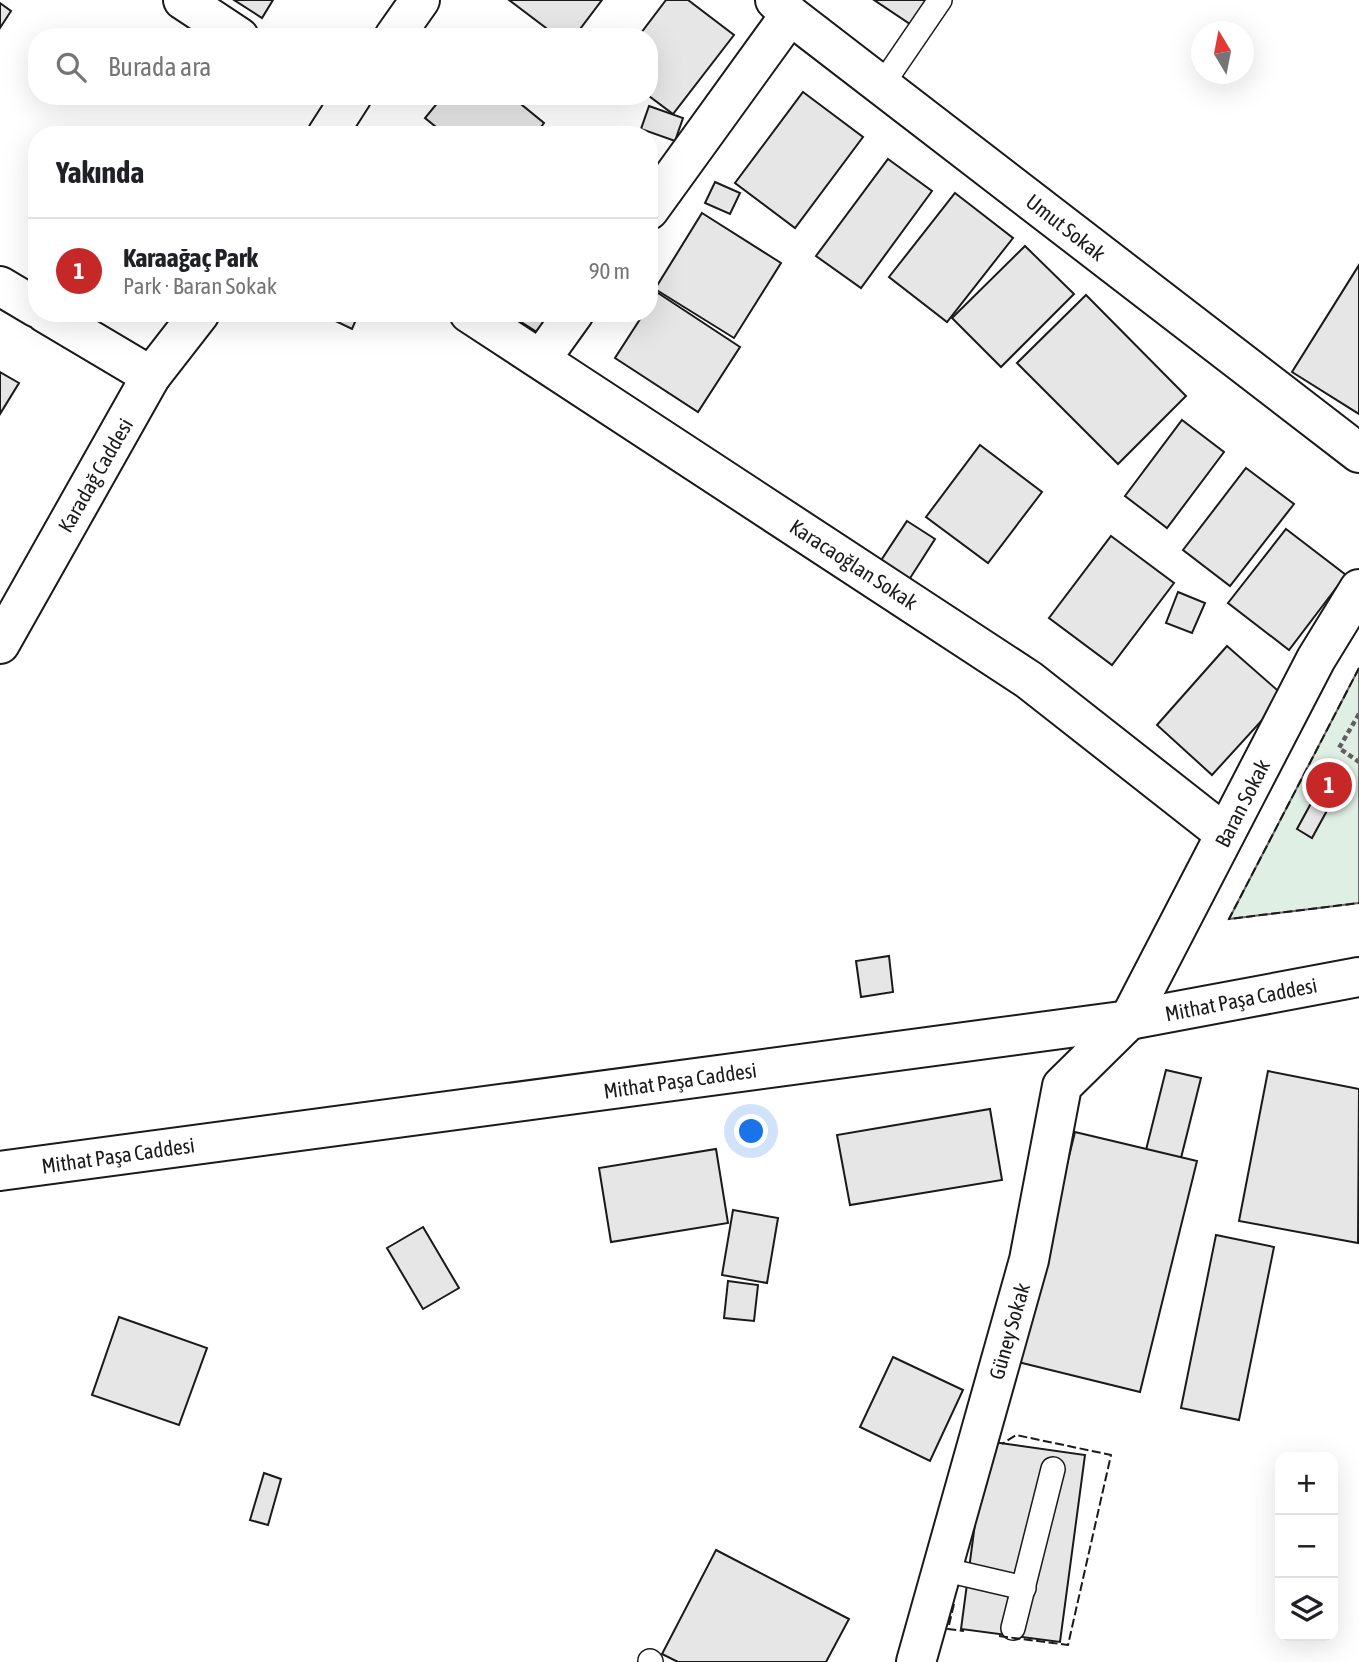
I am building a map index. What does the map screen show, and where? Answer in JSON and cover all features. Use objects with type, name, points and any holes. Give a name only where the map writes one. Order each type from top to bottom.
[{"type":"street","points":[[183,0],[225,28]]},
{"type":"street","points":[[400,28],[420,0]]},
{"type":"street","points":[[658,196],[783,8]]},
{"type":"street","name":"Umut Sokak","points":[[783,8],[1359,453]]},
{"type":"street","points":[[0,286],[28,303]]},
{"type":"street","points":[[60,322],[152,376]]},
{"type":"street","name":"Karadağ Caddesi","points":[[0,644],[152,376],[193,322]]},
{"type":"street","name":"Karacaoğlan Sokak","points":[[483,322],[1029,680],[1225,834]]},
{"type":"street","points":[[541,359],[568,322]]},
{"type":"street","name":"Baran Sokak","points":[[1129,1020],[1316,659],[1359,589]]},
{"type":"street","name":"Mithat Paşa Caddesi","points":[[0,1171],[1129,1020],[1359,977]]},
{"type":"street","name":"Güney Sokak","points":[[916,1662],[1029,1260],[1062,1086],[1129,1020]]},
{"type":"lane","points":[[882,85],[940,0]]},
{"type":"lane","points":[[1013,1628],[1054,1469]]},
{"type":"lane","points":[[942,1569],[1024,1588]]},
{"type":"path","points":[[1359,714],[1339,748],[1359,762]]},
{"type":"green space","points":[[1359,668],[1359,903],[1229,919]]},
{"type":"building","points":[[234,0],[273,0],[262,18]]},
{"type":"building","points":[[509,0],[602,0],[581,28],[546,28]]},
{"type":"building","points":[[666,0],[688,0],[734,35],[673,114],[658,103],[658,28],[645,28]]},
{"type":"building","points":[[874,0],[931,0],[913,26]]},
{"type":"building","points":[[0,3],[11,11],[0,28]]},
{"type":"building","points":[[803,92],[863,137],[795,228],[735,183]]},
{"type":"building","points":[[436,105],[522,105],[544,123],[542,126],[435,126],[425,118]]},
{"type":"building","points":[[649,106],[683,118],[675,141],[658,135],[658,126],[642,126]]},
{"type":"building","points":[[888,159],[932,191],[861,288],[816,256]]},
{"type":"building","points":[[715,182],[740,193],[730,214],[705,203]]},
{"type":"building","points":[[955,193],[1013,238],[947,322],[889,277]]},
{"type":"building","points":[[702,213],[781,263],[734,338],[658,291],[658,284]]},
{"type":"building","points":[[1025,246],[1074,294],[1001,367],[952,318]]},
{"type":"building","points":[[1359,265],[1359,414],[1292,372]]},
{"type":"building","points":[[658,293],[740,347],[698,412],[615,358],[638,322],[658,322]]},
{"type":"building","points":[[1086,295],[1186,396],[1118,464],[1017,363]]},
{"type":"building","points":[[338,322],[355,322],[352,329]]},
{"type":"building","points":[[521,322],[548,322],[540,334]]},
{"type":"building","points":[[0,372],[19,383],[0,414]]},
{"type":"building","points":[[1182,420],[1224,452],[1167,528],[1125,496]]},
{"type":"building","points":[[980,445],[1042,492],[988,563],[926,517]]},
{"type":"building","points":[[1246,468],[1294,504],[1230,586],[1183,550]]},
{"type":"building","points":[[907,521],[935,539],[907,583],[878,565]]},
{"type":"building","points":[[1286,529],[1346,575],[1289,650],[1228,603]]},
{"type":"building","points":[[1111,536],[1174,583],[1112,665],[1049,618]]},
{"type":"building","points":[[1178,592],[1205,603],[1192,633],[1166,623]]},
{"type":"building","points":[[1227,646],[1284,696],[1212,775],[1157,725]]},
{"type":"building","points":[[1321,785],[1336,794],[1312,838],[1297,829]]},
{"type":"building","points":[[889,956],[893,992],[861,997],[856,961]]},
{"type":"building","points":[[1166,1070],[1201,1078],[1181,1158],[1146,1150]]},
{"type":"building","points":[[1268,1071],[1359,1089],[1358,1243],[1239,1221]]},
{"type":"building","points":[[990,1109],[1002,1180],[850,1205],[837,1135]]},
{"type":"building","points":[[1075,1132],[1197,1161],[1140,1392],[1018,1362]]},
{"type":"building","points":[[716,1149],[728,1223],[611,1242],[599,1168]]},
{"type":"building","points":[[733,1210],[778,1218],[767,1283],[722,1275]]},
{"type":"building","points":[[423,1227],[459,1288],[423,1309],[387,1248]]},
{"type":"building","points":[[1216,1235],[1274,1247],[1239,1420],[1181,1408]]},
{"type":"building","points":[[728,1281],[758,1285],[754,1321],[724,1318]]},
{"type":"building","points":[[119,1317],[207,1348],[179,1425],[92,1395]]},
{"type":"building","points":[[893,1357],[963,1390],[930,1461],[860,1427]]},
{"type":"building","points":[[986,1441],[1085,1455],[1060,1642],[961,1629]]},
{"type":"building","points":[[264,1473],[281,1479],[268,1525],[250,1520]]},
{"type":"building","points":[[716,1550],[849,1619],[826,1662],[678,1662],[662,1654]]},
{"type":"fence","points":[[1359,668],[1229,919],[1359,903]]},
{"type":"fence","points":[[999,1636],[1068,1645],[1111,1455],[1016,1435],[1002,1444]]},
{"type":"fence","points":[[954,1604],[948,1629],[964,1631]]},
{"type":"place","name":"Karaağaç Park","points":[[1329,785]]}]
